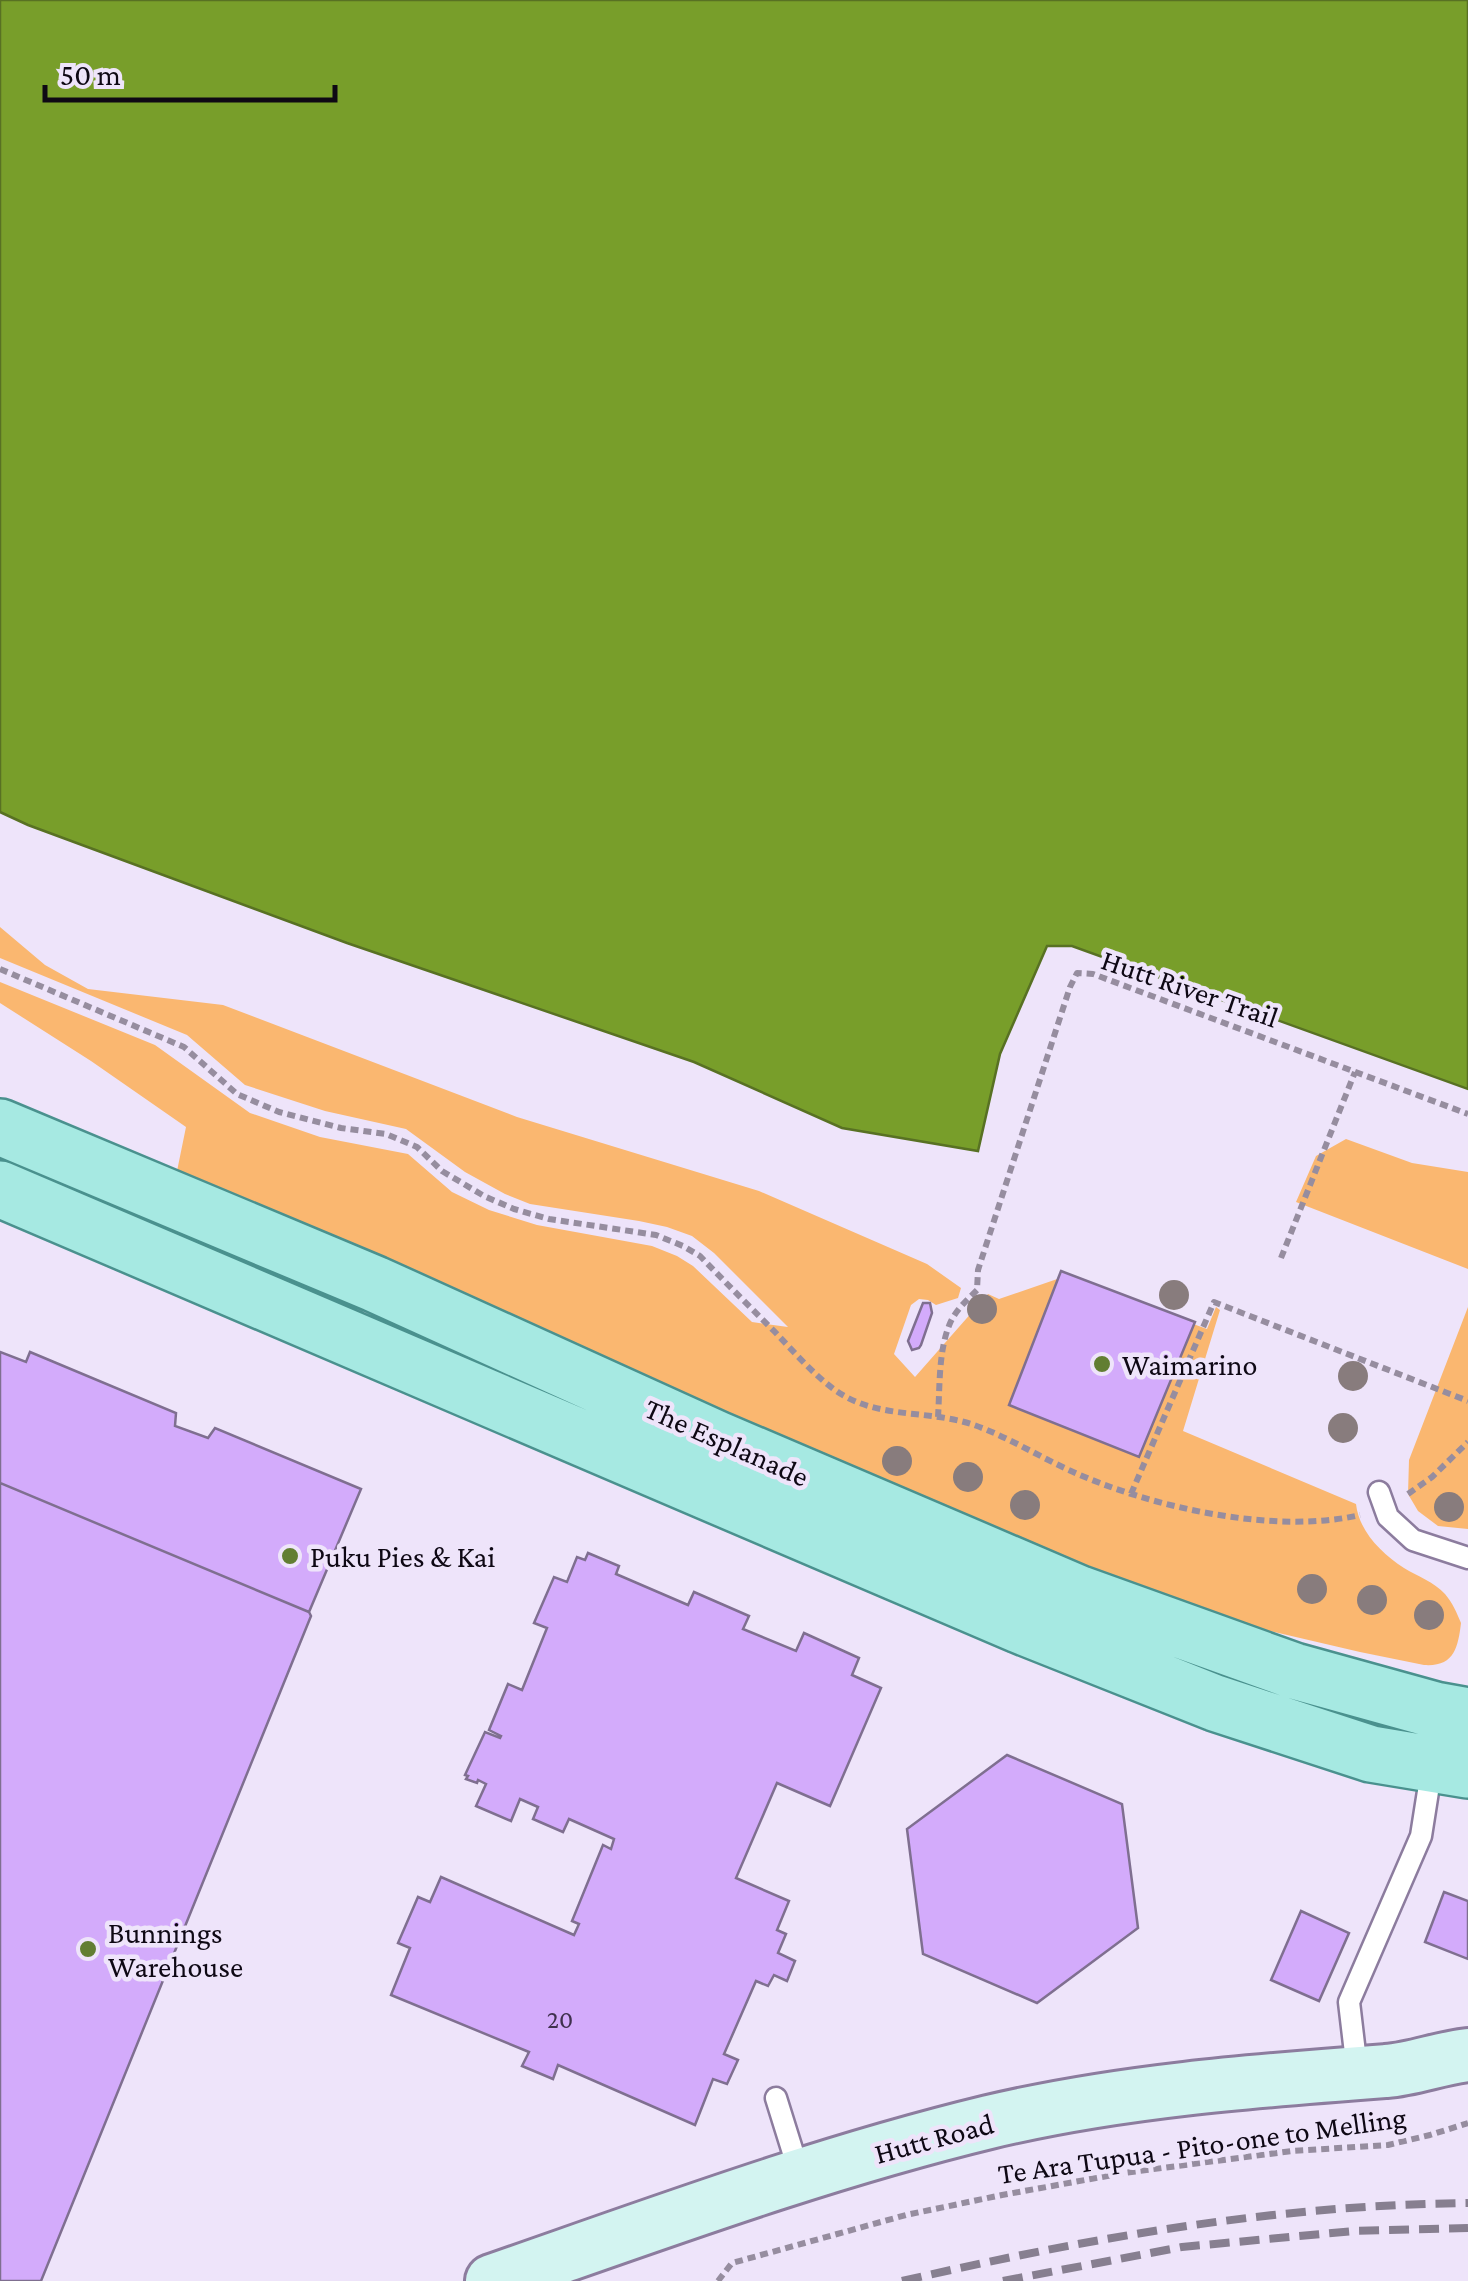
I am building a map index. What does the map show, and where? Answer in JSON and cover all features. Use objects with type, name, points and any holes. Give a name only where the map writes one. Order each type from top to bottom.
[{"type":"main road","name":"The Esplanade","points":[[0,1127],[376,1284],[716,1439],[1080,1594],[1459,1733]]},
{"type":"main road","name":"The Esplanade","points":[[0,1189],[1067,1644],[1215,1703],[1370,1754],[1459,1733]]},
{"type":"main road","name":"Hutt Road","points":[[492,2281],[800,2177],[990,2122],[1091,2100],[1375,2071],[1468,2055]]},
{"type":"main road","name":"Hutt Road","points":[[1375,2071],[1468,2082]]},
{"type":"lane","points":[[1379,1492],[1388,1517],[1413,1540],[1468,1558]]},
{"type":"lane","points":[[1375,2071],[1349,2002],[1421,1836],[1459,1733]]},
{"type":"lane","points":[[776,2098],[800,2177]]},
{"type":"path","points":[[0,969],[184,1047],[238,1094],[279,1112],[386,1134],[417,1147],[442,1172],[514,1209],[549,1220],[656,1235],[683,1246],[700,1256],[812,1370],[857,1403],[883,1411],[975,1425],[1071,1471],[1131,1494],[1212,1513],[1264,1520],[1336,1520],[1360,1515]]},
{"type":"path","name":"Hutt River Trail","points":[[938,1417],[945,1338],[958,1310],[977,1290],[978,1270],[1064,1005],[1078,973],[1093,974],[1468,1114]]},
{"type":"path","points":[[1280,1258],[1355,1072]]},
{"type":"path","points":[[1131,1494],[1214,1302],[1468,1401]]},
{"type":"path","points":[[1407,1495],[1468,1442]]},
{"type":"path","name":"Te Ara Tupua - Pito-one to Melling","points":[[718,2281],[732,2263],[906,2214],[1124,2173],[1292,2151],[1388,2145],[1468,2124]]},
{"type":"shaded area","points":[[0,0],[1468,0],[1468,1089],[1072,946],[1047,946],[1000,1054],[978,1151],[842,1128],[694,1062],[347,943],[0,812]]},
{"type":"shaded area","points":[[0,927],[45,965],[88,989],[223,1005],[517,1117],[759,1191],[927,1264],[961,1288],[958,1298],[936,1305],[919,1299],[911,1305],[894,1354],[915,1377],[988,1294],[999,1299],[1063,1277],[1207,1329],[1216,1307],[1220,1310],[1183,1431],[1356,1504],[1366,1532],[1379,1548],[1436,1586],[1450,1600],[1461,1623],[1456,1648],[1442,1663],[1424,1665],[1166,1607],[176,1176],[186,1127],[0,1003],[0,982],[155,1045],[250,1113],[320,1137],[408,1154],[452,1192],[489,1210],[537,1225],[652,1246],[677,1256],[693,1266],[752,1322],[788,1327],[692,1236],[639,1221],[530,1204],[465,1172],[406,1129],[325,1111],[245,1085],[187,1035],[0,958]]},
{"type":"shaded area","points":[[1346,1139],[1412,1163],[1468,1172],[1468,1269],[1296,1202],[1316,1156]]},
{"type":"shaded area","points":[[1468,1307],[1468,1529],[1438,1526],[1418,1511],[1408,1494],[1409,1460]]},
{"type":"building","name":"Waimarino","points":[[1061,1271],[1195,1322],[1139,1457],[1009,1405]]},
{"type":"building","points":[[923,1303],[930,1303],[932,1313],[921,1345],[912,1350],[908,1341]]},
{"type":"building","points":[[0,1352],[26,1362],[30,1352],[176,1413],[175,1426],[208,1438],[215,1428],[361,1489],[309,1612],[0,1483]]},
{"type":"building","name":"Bunnings Warehouse","points":[[0,1483],[311,1616],[41,2281],[0,2281]]},
{"type":"building","points":[[588,1553],[619,1566],[616,1574],[688,1605],[694,1592],[749,1616],[743,1629],[796,1651],[804,1633],[859,1658],[852,1675],[881,1688],[830,1806],[777,1783],[736,1878],[789,1901],[777,1930],[786,1934],[778,1953],[795,1961],[787,1981],[774,1975],[768,1986],[756,1981],[724,2054],[738,2060],[727,2084],[713,2079],[695,2125],[558,2065],[553,2079],[522,2066],[529,2052],[391,1995],[410,1948],[398,1943],[418,1897],[430,1902],[441,1877],[574,1935],[579,1924],[572,1921],[603,1845],[611,1849],[614,1839],[569,1819],[563,1832],[533,1819],[538,1807],[520,1799],[511,1821],[476,1806],[486,1784],[466,1779],[465,1775],[485,1732],[501,1736],[489,1730],[508,1684],[522,1690],[547,1628],[534,1623],[554,1577],[567,1582],[577,1557],[585,1560]]},
{"type":"building","points":[[1007,1755],[1122,1804],[1138,1928],[1037,2003],[923,1954],[907,1829]]},
{"type":"building","points":[[1444,1892],[1468,1901],[1468,1959],[1425,1942]]},
{"type":"building","points":[[1301,1911],[1349,1933],[1319,2001],[1271,1980]]},
{"type":"railway","points":[[902,2281],[1112,2238],[1254,2217],[1468,2203]]},
{"type":"railway","points":[[1003,2281],[1182,2247],[1354,2231],[1468,2228]]},
{"type":"place","name":"Waimarino","points":[[1102,1364]]},
{"type":"place","name":"Puku Pies & Kai","points":[[290,1556]]},
{"type":"place","name":"Bunnings Warehouse","points":[[88,1949]]}]
